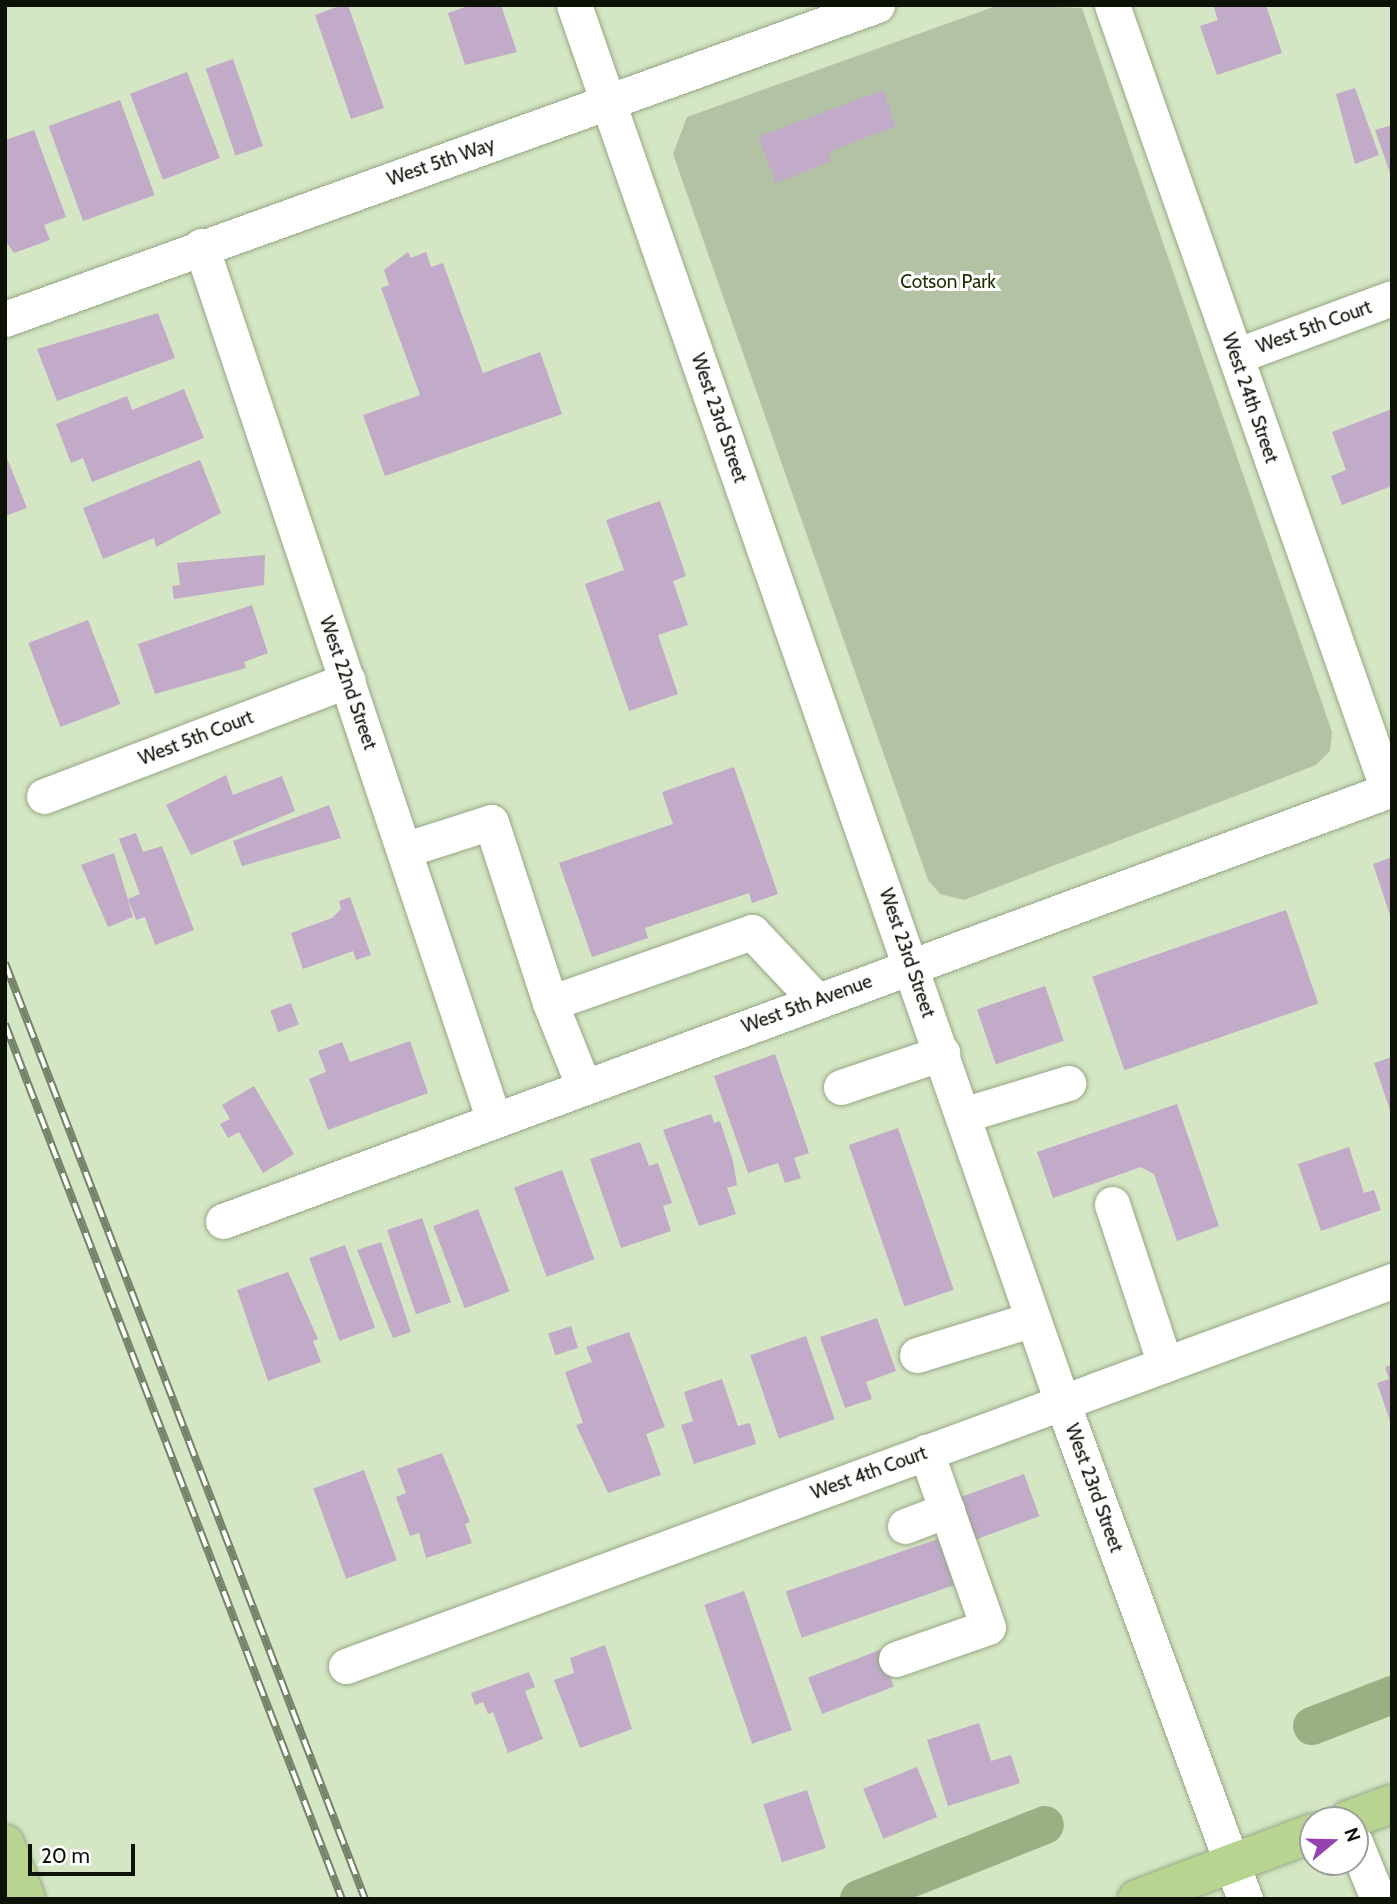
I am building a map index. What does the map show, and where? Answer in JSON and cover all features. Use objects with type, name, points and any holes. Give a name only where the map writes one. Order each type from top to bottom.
[{"type":"main road","points":[[1369,1812],[1392,1804]]},
{"type":"main road","points":[[1137,1899],[1299,1838]]},
{"type":"main road","points":[[5,1844],[26,1899]]},
{"type":"street","name":"West 23rd Street","points":[[574,5],[912,966],[1062,1402],[1245,1899]]},
{"type":"street","name":"West 5th Way","points":[[5,319],[201,246],[877,5]]},
{"type":"street","name":"West 24th Street","points":[[1112,5],[1390,789]]},
{"type":"street","name":"West 22nd Street","points":[[201,246],[494,1120]]},
{"type":"street","name":"West 5th Court","points":[[1236,356],[1392,298]]},
{"type":"street","name":"West 5th Court","points":[[44,796],[348,680]]},
{"type":"street","name":"West 5th Avenue","points":[[223,1221],[1390,789]]},
{"type":"street","points":[[404,850],[491,822],[550,1003],[584,1087]]},
{"type":"street","points":[[550,1003],[752,932],[817,1001]]},
{"type":"street","points":[[841,1087],[942,1053]]},
{"type":"street","points":[[963,1115],[1068,1083]]},
{"type":"street","points":[[1112,1203],[1165,1364]]},
{"type":"street","name":"West 4th Court","points":[[346,1666],[1392,1281]]},
{"type":"street","points":[[917,1355],[1033,1319]]},
{"type":"street","points":[[896,1659],[988,1627],[926,1452]]},
{"type":"street","points":[[905,1526],[947,1510]]},
{"type":"street","points":[[1369,1876],[1378,1899]]},
{"type":"green space","name":"Cotson Park","points":[[999,5],[1082,8],[1332,732],[1330,751],[1316,765],[964,900],[940,894],[928,880],[673,154],[687,117]]},
{"type":"building","points":[[348,5],[384,108],[351,119],[315,15]]},
{"type":"building","points":[[471,5],[501,5],[517,52],[465,65],[448,13]]},
{"type":"building","points":[[1213,5],[1266,5],[1282,53],[1217,75],[1200,26],[1218,20]]},
{"type":"building","points":[[233,59],[263,146],[236,155],[206,68]]},
{"type":"building","points":[[187,72],[220,158],[163,180],[130,94]]},
{"type":"building","points":[[1355,88],[1379,155],[1355,164],[1336,94]]},
{"type":"building","points":[[883,90],[896,126],[828,152],[831,161],[776,183],[758,137]]},
{"type":"building","points":[[120,100],[155,195],[83,221],[49,126]]},
{"type":"building","points":[[1392,125],[1392,176],[1391,176],[1375,130]]},
{"type":"building","points":[[34,130],[66,217],[44,225],[50,240],[14,253],[5,240],[5,140]]},
{"type":"building","points":[[408,252],[411,258],[426,252],[431,267],[443,263],[483,373],[540,352],[562,414],[385,476],[363,415],[420,395],[381,288],[389,285],[384,270]]},
{"type":"building","points":[[158,313],[175,358],[57,401],[37,349]]},
{"type":"building","points":[[184,389],[204,438],[92,482],[83,458],[71,463],[56,424],[127,396],[132,410]]},
{"type":"building","points":[[1392,409],[1392,486],[1342,505],[1331,476],[1346,470],[1332,432]]},
{"type":"building","points":[[5,453],[27,508],[5,516]]},
{"type":"building","points":[[200,460],[221,513],[156,547],[154,538],[103,559],[83,508]]},
{"type":"building","points":[[660,501],[686,576],[673,581],[688,625],[658,635],[678,694],[629,711],[585,584],[624,570],[606,520]]},
{"type":"building","points":[[265,555],[264,585],[174,599],[172,586],[180,585],[177,563]]},
{"type":"building","points":[[252,605],[268,653],[244,662],[246,668],[155,694],[138,644]]},
{"type":"building","points":[[88,620],[120,704],[61,727],[28,643]]},
{"type":"building","points":[[734,767],[778,894],[752,903],[749,893],[645,928],[648,938],[592,957],[559,863],[673,824],[662,792]]},
{"type":"building","points":[[226,775],[233,795],[282,776],[295,811],[191,855],[166,805]]},
{"type":"building","points":[[329,805],[341,838],[242,866],[233,841]]},
{"type":"building","points":[[136,833],[143,852],[162,846],[194,930],[155,945],[145,917],[136,920],[128,899],[140,894],[119,839]]},
{"type":"building","points":[[114,853],[133,917],[108,927],[81,865]]},
{"type":"building","points":[[1392,857],[1392,918],[1391,918],[1373,864]]},
{"type":"building","points":[[350,897],[371,955],[356,960],[353,951],[303,969],[291,933],[332,918],[341,909],[339,901]]},
{"type":"building","points":[[1286,910],[1318,1004],[1124,1070],[1092,977]]},
{"type":"building","points":[[1045,986],[1064,1041],[996,1064],[977,1009]]},
{"type":"building","points":[[291,1003],[299,1025],[278,1032],[270,1011]]},
{"type":"building","points":[[410,1041],[428,1093],[328,1130],[309,1079],[326,1072],[318,1051],[342,1042],[350,1062]]},
{"type":"building","points":[[775,1054],[809,1153],[794,1158],[801,1178],[785,1183],[778,1163],[748,1173],[714,1076]]},
{"type":"building","points":[[1392,1057],[1392,1113],[1391,1113],[1374,1063]]},
{"type":"building","points":[[254,1086],[294,1154],[263,1173],[239,1132],[228,1138],[220,1124],[230,1119],[222,1105]]},
{"type":"building","points":[[1177,1104],[1219,1226],[1177,1241],[1154,1174],[1141,1167],[1053,1198],[1037,1152]]},
{"type":"building","points":[[711,1114],[714,1123],[720,1121],[733,1161],[737,1185],[727,1188],[736,1214],[699,1226],[663,1130]]},
{"type":"building","points":[[898,1128],[954,1290],[905,1307],[849,1145]]},
{"type":"building","points":[[640,1142],[649,1166],[658,1163],[672,1203],[663,1206],[671,1231],[621,1248],[590,1159]]},
{"type":"building","points":[[1349,1147],[1364,1193],[1374,1190],[1381,1210],[1321,1231],[1298,1164]]},
{"type":"building","points":[[562,1170],[594,1259],[547,1277],[514,1187]]},
{"type":"building","points":[[478,1209],[510,1291],[465,1308],[433,1226]]},
{"type":"building","points":[[422,1218],[451,1302],[416,1314],[387,1230]]},
{"type":"building","points":[[381,1242],[411,1332],[393,1338],[357,1250]]},
{"type":"building","points":[[345,1245],[375,1328],[339,1341],[309,1258]]},
{"type":"building","points":[[288,1272],[318,1339],[313,1341],[321,1362],[268,1381],[237,1290]]},
{"type":"building","points":[[877,1318],[896,1371],[866,1382],[872,1399],[845,1408],[820,1337]]},
{"type":"building","points":[[571,1326],[578,1348],[555,1355],[548,1333]]},
{"type":"building","points":[[629,1332],[665,1427],[646,1434],[661,1475],[608,1493],[576,1425],[583,1423],[565,1372],[592,1362],[586,1347]]},
{"type":"building","points":[[806,1336],[835,1419],[779,1438],[750,1355]]},
{"type":"building","points":[[1392,1365],[1391,1424],[1377,1383],[1389,1379],[1385,1367]]},
{"type":"building","points":[[722,1379],[738,1426],[750,1423],[756,1444],[694,1464],[681,1425],[693,1421],[684,1392]]},
{"type":"building","points":[[442,1453],[470,1522],[465,1524],[472,1543],[426,1558],[419,1533],[410,1536],[396,1497],[406,1493],[397,1469]]},
{"type":"building","points":[[364,1470],[397,1560],[346,1579],[313,1488]]},
{"type":"building","points":[[1024,1474],[1039,1516],[974,1540],[958,1498]]},
{"type":"building","points":[[938,1539],[954,1585],[802,1638],[786,1591]]},
{"type":"building","points":[[744,1591],[792,1730],[752,1744],[704,1605]]},
{"type":"building","points":[[605,1645],[632,1729],[580,1748],[554,1680],[574,1673],[570,1658]]},
{"type":"building","points":[[880,1650],[894,1686],[822,1714],[808,1678]]},
{"type":"building","points":[[529,1672],[535,1687],[525,1691],[543,1739],[508,1753],[493,1712],[488,1714],[483,1702],[475,1705],[471,1693]]},
{"type":"building","points":[[979,1723],[991,1761],[1011,1755],[1020,1783],[948,1806],[927,1740]]},
{"type":"building","points":[[917,1767],[937,1817],[883,1839],[863,1789]]},
{"type":"building","points":[[807,1790],[826,1848],[782,1862],[763,1804]]},
{"type":"waterway","points":[[1312,1726],[1392,1695]]},
{"type":"waterway","points":[[859,1899],[1045,1825]]},
{"type":"railway","points":[[5,963],[365,1899]]},
{"type":"railway","points":[[5,1024],[342,1899]]}]
